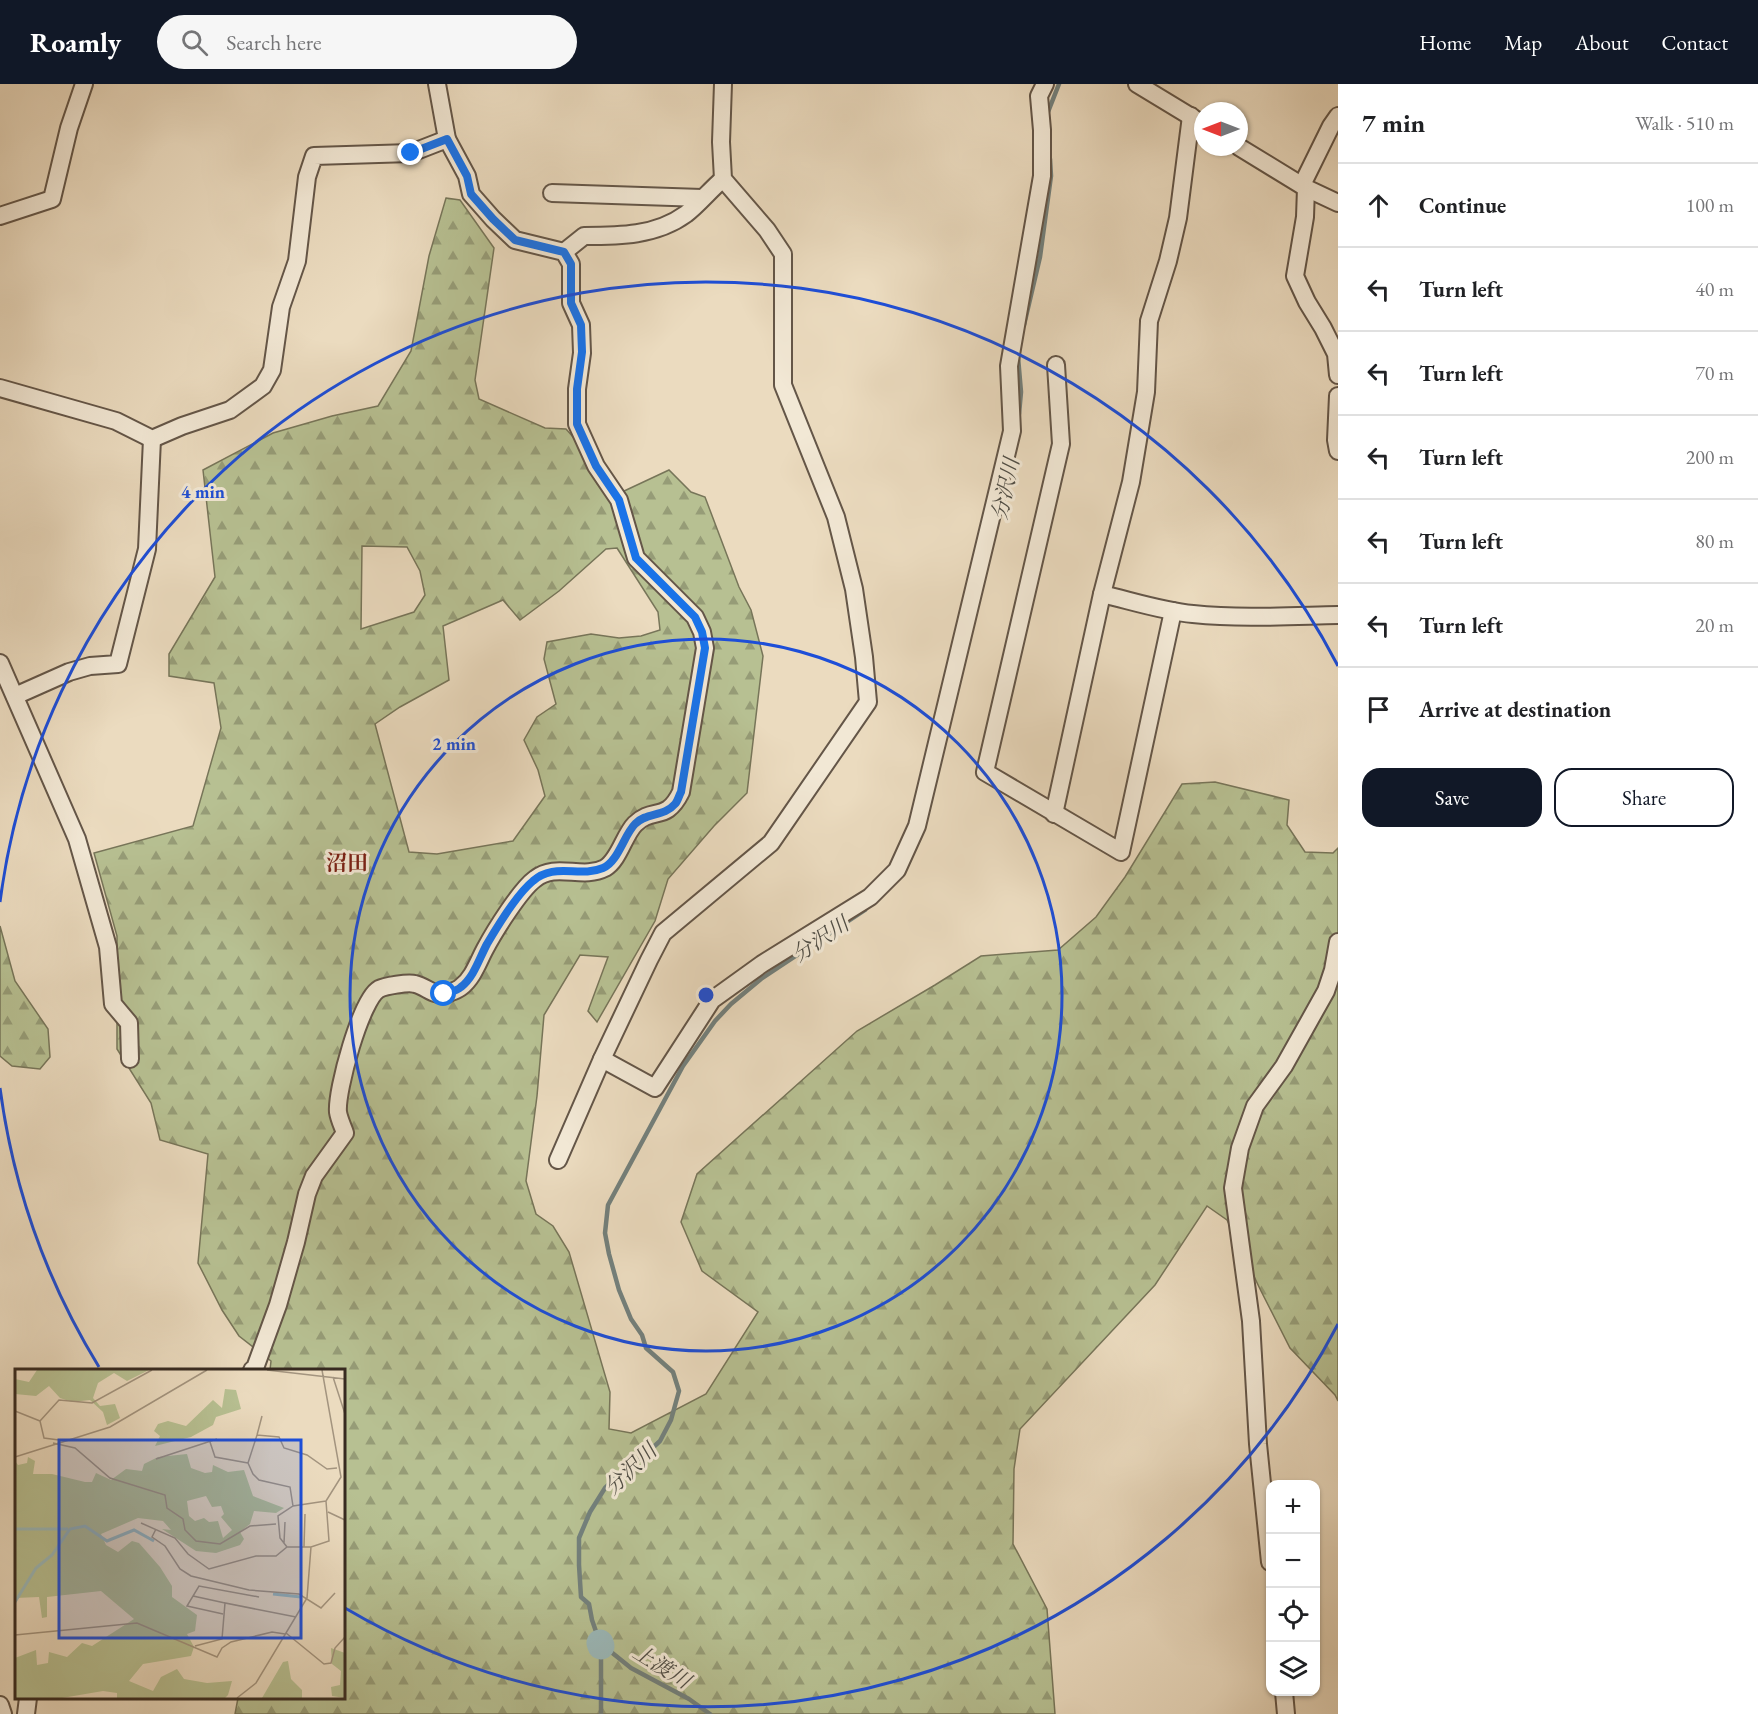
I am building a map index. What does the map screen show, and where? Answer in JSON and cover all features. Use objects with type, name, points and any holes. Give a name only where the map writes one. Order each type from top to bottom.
[{"type":"street","points":[[0,216],[52,199],[69,128],[84,84]]},
{"type":"street","points":[[254,1369],[278,1305],[307,1194],[314,1176],[345,1133],[338,1113],[340,1087],[351,1046],[369,1000],[378,989],[400,984],[415,984],[435,994],[444,994],[459,989],[470,979],[488,943],[524,889],[535,879],[547,872],[558,870],[589,872],[606,868],[617,854],[633,825],[643,817],[664,813],[675,804],[681,792],[705,648],[702,632],[695,617],[636,558],[619,500],[596,466],[577,424],[577,389],[582,352],[581,325],[571,303],[571,264],[564,252],[515,240],[471,194],[467,176],[447,139],[437,84]]},
{"type":"street","points":[[558,1160],[602,1059],[663,933],[771,843],[868,702],[854,589],[836,517],[783,385],[783,254],[767,230],[723,179],[721,142],[723,84]]},
{"type":"street","points":[[602,1059],[656,1089],[712,1000],[762,964],[870,897],[897,870],[917,826],[1012,431],[1009,366],[1042,176],[1039,96],[1046,84]]},
{"type":"street","points":[[1137,84],[1194,118]]},
{"type":"street","points":[[1338,116],[1330,126],[1304,187],[1305,217],[1295,276],[1336,354],[1338,375]]},
{"type":"street","points":[[1054,814],[1102,594],[1131,482],[1146,392],[1149,321],[1168,261],[1194,135]]},
{"type":"street","points":[[0,388],[116,421],[152,439],[230,410],[263,386],[272,369],[281,307],[297,261],[307,177],[314,156],[411,153],[447,139]]},
{"type":"street","points":[[1248,153],[1304,187],[1338,203]]},
{"type":"street","points":[[564,252],[584,236],[622,236],[664,227],[686,214],[723,179]]},
{"type":"street","points":[[552,193],[702,198]]},
{"type":"street","points":[[1056,365],[1061,444],[985,772],[1121,852],[1173,611]]},
{"type":"street","points":[[1338,396],[1336,440],[1338,451]]},
{"type":"street","points":[[15,696],[69,672],[90,666],[118,664],[147,549],[152,439]]},
{"type":"street","points":[[1102,594],[1173,611],[1196,614],[1338,615]]},
{"type":"street","points":[[0,663],[77,839],[108,947],[113,1004],[129,1023],[130,1059]]},
{"type":"street","points":[[1267,1534],[1258,1444],[1251,1321],[1233,1188],[1240,1148],[1255,1106],[1284,1066],[1326,991],[1333,970],[1338,942]]},
{"type":"street","points":[[1284,1696],[1286,1714]]},
{"type":"street","points":[[26,1714],[28,1699]]},
{"type":"street","points":[[0,1705],[3,1714]]},
{"type":"green space","points":[[446,198],[460,200],[494,248],[475,380],[479,399],[545,428],[566,429],[622,492],[669,470],[691,492],[705,497],[739,587],[751,610],[763,656],[747,793],[714,826],[668,879],[655,921],[597,1022],[588,1011],[608,957],[580,955],[544,1015],[526,1181],[536,1214],[553,1226],[569,1252],[610,1392],[609,1429],[631,1433],[706,1394],[758,1312],[702,1271],[681,1222],[697,1174],[857,1031],[981,956],[1058,950],[1096,917],[1125,877],[1182,784],[1215,782],[1289,800],[1287,825],[1305,852],[1333,853],[1338,848],[1338,1401],[1335,1395],[1290,1348],[1227,1220],[1207,1206],[1155,1285],[1020,1429],[1014,1469],[1013,1544],[1047,1609],[1055,1714],[235,1714],[238,1699],[345,1699],[345,1369],[270,1369],[271,1361],[239,1336],[222,1310],[198,1263],[208,1154],[160,1140],[151,1103],[117,1049],[117,936],[94,853],[193,826],[221,728],[214,683],[169,676],[169,654],[215,577],[203,470],[273,433],[378,406],[411,351],[429,256]],"holes":[[[362,546],[407,547],[420,571],[425,595],[414,612],[361,629]],[[617,548],[658,612],[660,630],[641,636],[619,638],[591,634],[547,642],[544,659],[556,704],[537,717],[524,740],[538,770],[545,796],[513,841],[437,854],[409,852],[375,724],[400,707],[449,680],[443,626],[503,600],[520,620],[559,591],[606,549]]]},
{"type":"green space","points":[[0,926],[15,981],[48,1029],[50,1057],[40,1069],[12,1066],[0,1056]]},
{"type":"waterway","name":"分沢川","points":[[1048,112],[1059,84]]},
{"type":"waterway","name":"分沢川","points":[[1024,325],[1040,257],[1051,176],[1050,159]]},
{"type":"waterway","name":"分沢川","points":[[1018,357],[1021,392],[1019,414]]},
{"type":"waterway","name":"分沢川","points":[[710,1714],[689,1699],[631,1668],[600,1643],[589,1604],[581,1597],[579,1538],[590,1512],[605,1488],[660,1441],[671,1420],[679,1391],[673,1372],[646,1348],[642,1335],[631,1319],[619,1290],[605,1233],[608,1205],[683,1066],[715,1021],[761,979],[865,910]]},
{"type":"waterway","name":"分沢川","points":[[601,1646],[601,1714]]},
{"type":"district","name":"沼田","points":[[347,862]]},
{"type":"route","points":[[411,153],[447,139],[467,176],[471,194],[493,219],[515,240],[564,252],[571,264],[571,303],[581,325],[582,352],[577,389],[577,424],[596,466],[619,500],[636,558],[695,617],[702,632],[705,648],[681,792],[675,804],[664,813],[643,817],[633,825],[617,854],[606,868],[589,872],[558,870],[547,872],[535,879],[524,889],[488,943],[470,979],[459,989],[444,994]]},
{"type":"water label","name":"上渡川","points":[[662,1666]]}]
